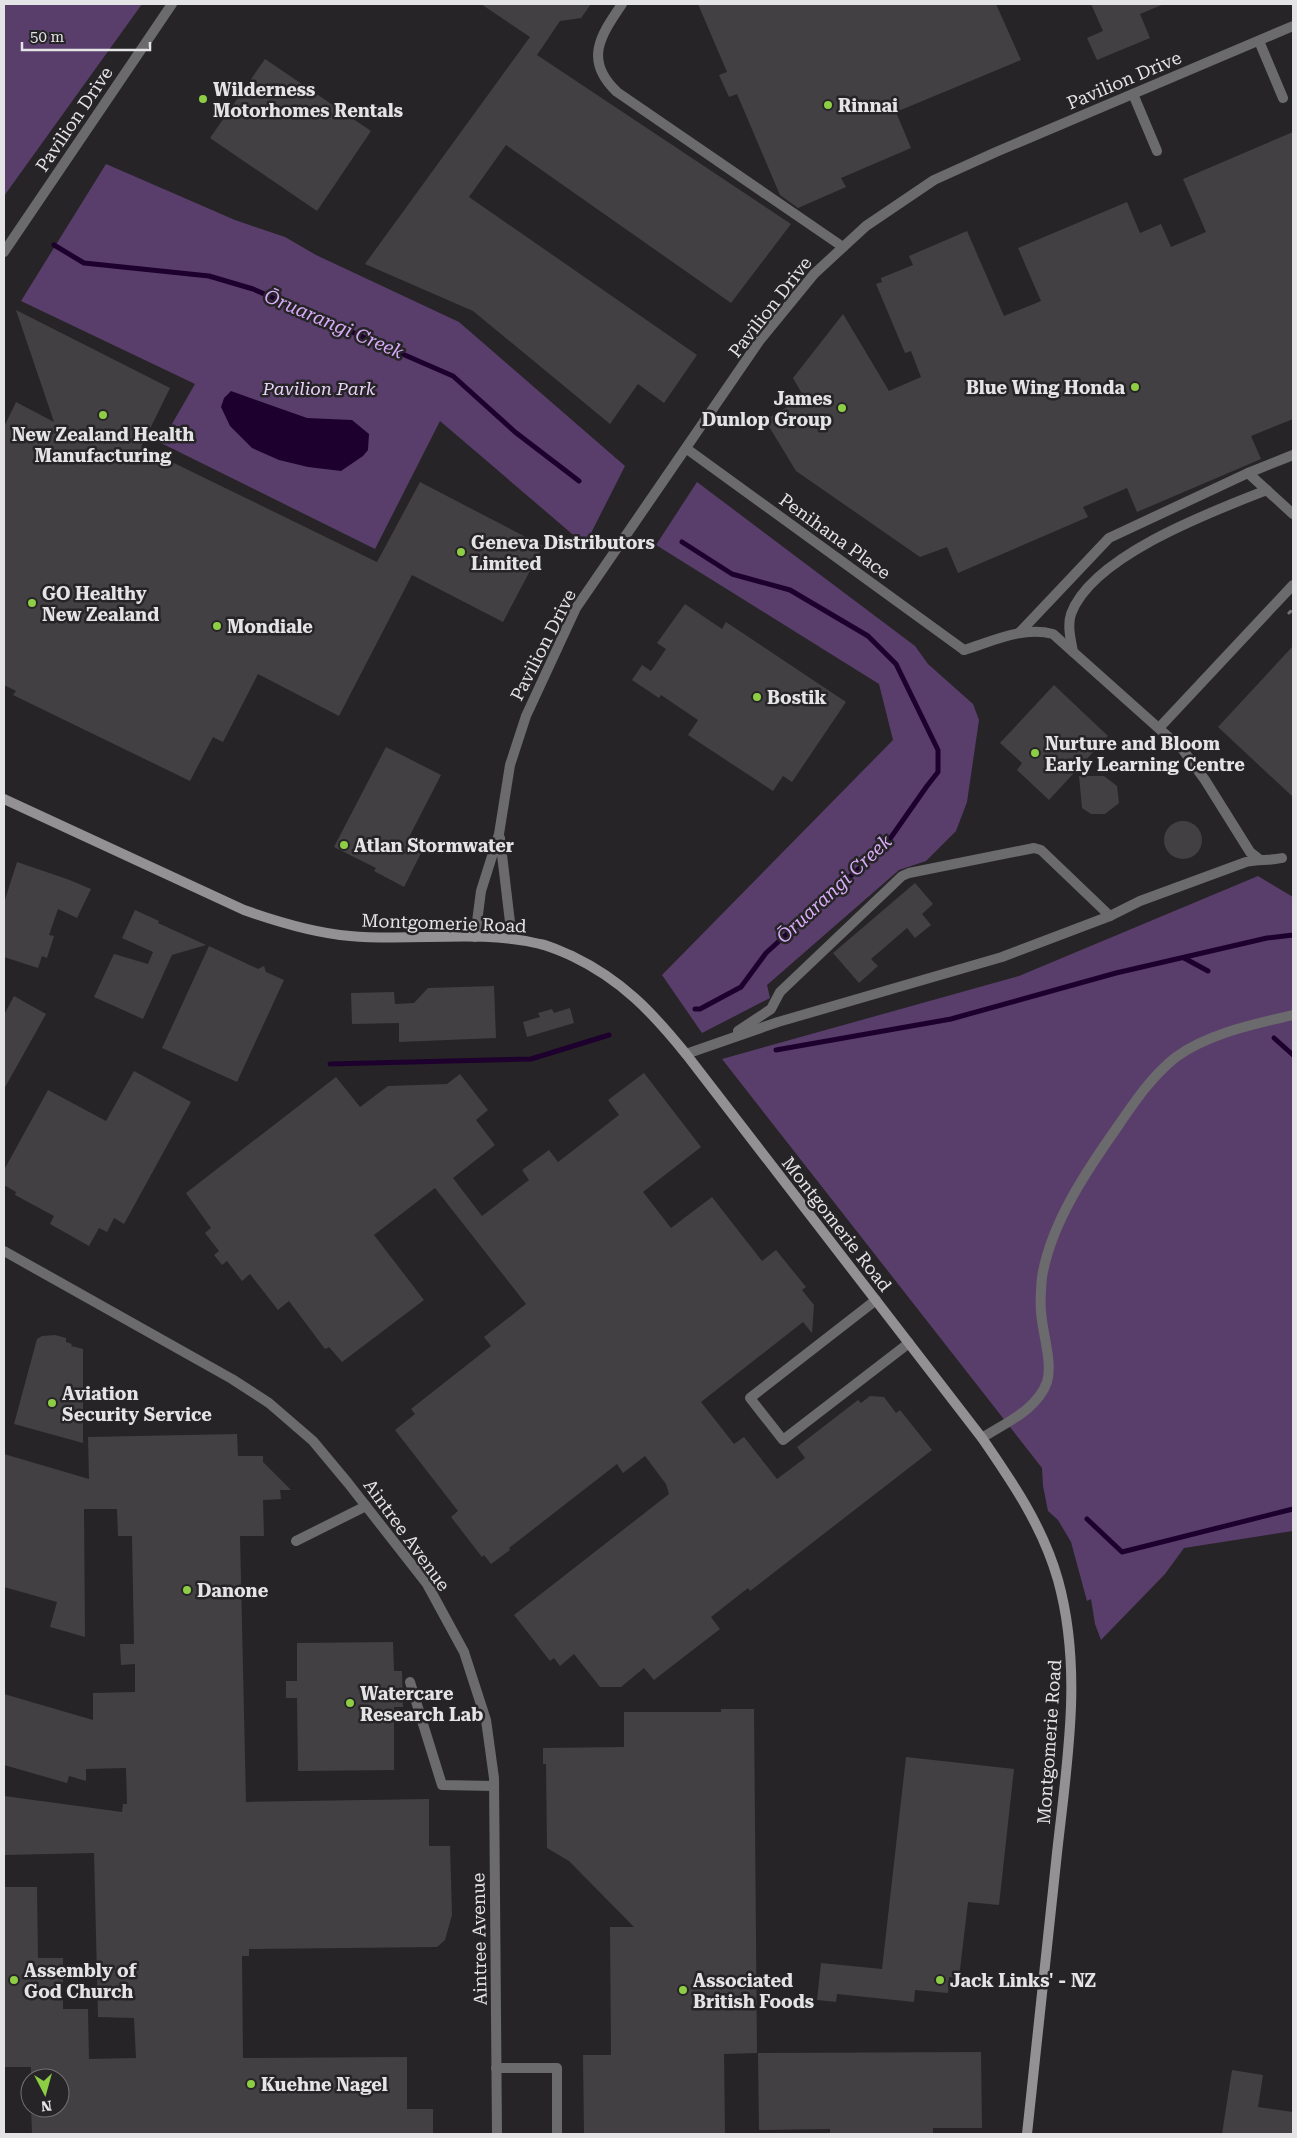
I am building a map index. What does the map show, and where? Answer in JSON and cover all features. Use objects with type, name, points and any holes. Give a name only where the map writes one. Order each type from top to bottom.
[{"type":"street","name":"Pavilion Drive","points":[[4,252],[172,4]]},
{"type":"street","points":[[622,4],[602,34],[599,43],[600,68],[609,85],[843,247]]},
{"type":"street","name":"Pavilion Drive","points":[[475,937],[481,890],[500,834],[510,765],[526,716],[576,608],[687,449],[760,340],[814,274],[866,226],[934,180],[1293,26]]},
{"type":"street","points":[[1259,41],[1283,98]]},
{"type":"street","points":[[1133,94],[1157,151]]},
{"type":"street","name":"Penihana Place","points":[[687,449],[964,650],[1020,633]]},
{"type":"street","points":[[1020,633],[1109,538],[1248,473],[1293,455]]},
{"type":"street","points":[[1248,473],[1293,514]]},
{"type":"street","points":[[1073,652],[1070,629],[1071,615],[1077,603],[1106,572],[1137,550],[1184,523],[1267,490]]},
{"type":"street","points":[[1159,728],[1293,585]]},
{"type":"street","points":[[1020,633],[1039,630],[1053,634],[1159,728],[1190,760],[1250,852],[1259,859]]},
{"type":"street","name":"Montgomerie Road","points":[[4,799],[268,919],[299,927],[350,936],[512,939],[541,944],[584,962],[606,974],[645,1006],[686,1054],[982,1438],[1012,1481],[1039,1529],[1058,1579],[1072,1649],[1073,1676],[1068,1752],[1027,2134]]},
{"type":"street","name":"Pavilion Drive","points":[[500,834],[512,939]]},
{"type":"street","points":[[725,1040],[772,1009],[780,992],[902,876],[909,873],[1034,848],[1041,850],[1110,916]]},
{"type":"street","points":[[686,1054],[778,1022],[1002,957],[1110,916],[1140,901],[1246,862],[1259,859],[1271,860],[1282,858]]},
{"type":"street","points":[[982,1438],[1025,1411],[1039,1398],[1047,1381],[1048,1360],[1041,1310],[1042,1278],[1050,1246],[1078,1186],[1146,1086],[1177,1057],[1204,1041],[1293,1015]]},
{"type":"street","name":"Aintree Avenue","points":[[4,1251],[232,1379],[269,1403],[313,1441],[427,1584],[464,1652],[486,1720],[494,1786],[497,2134]]},
{"type":"street","points":[[876,1300],[750,1398],[783,1440],[909,1343]]},
{"type":"street","points":[[296,1541],[366,1506]]},
{"type":"street","points":[[410,1682],[442,1785],[494,1786]]},
{"type":"street","points":[[496,2068],[557,2068],[557,2134]]},
{"type":"path","points":[[1288,612],[1293,609]]},
{"type":"green space","points":[[4,4],[142,4],[4,196]]},
{"type":"green space","name":"Pavilion Park","points":[[106,164],[235,220],[285,237],[316,255],[459,322],[625,466],[585,545],[440,421],[375,549],[161,443],[195,384],[21,301]]},
{"type":"green space","points":[[697,482],[915,646],[928,664],[973,704],[979,720],[967,802],[956,831],[926,861],[899,870],[767,985],[770,998],[702,1033],[662,975],[893,740],[879,684],[656,545]]},
{"type":"green space","points":[[1258,876],[1293,897],[1293,1531],[1184,1548],[1165,1574],[1101,1640],[1095,1624],[1091,1599],[1087,1601],[1071,1542],[1058,1520],[1048,1511],[1042,1468],[722,1059],[1019,976]]},
{"type":"shaded area","points":[[231,391],[307,418],[352,420],[369,434],[368,450],[363,456],[341,471],[308,467],[279,460],[252,448],[230,426],[221,407],[224,398]]},
{"type":"building","points":[[481,4],[591,4],[581,18],[560,21],[537,55],[791,224],[731,303],[506,145],[469,197],[697,355],[664,403],[638,384],[610,424],[473,311],[365,264],[530,37]]},
{"type":"building","name":"Rinnai","points":[[698,4],[996,4],[1021,60],[896,112],[911,148],[841,178],[846,187],[798,208],[780,195],[737,94],[729,97],[719,75],[727,72]]},
{"type":"building","points":[[1091,4],[1164,4],[1140,14],[1150,38],[1097,60],[1087,38],[1103,31]]},
{"type":"building","points":[[265,59],[371,131],[317,211],[210,138]]},
{"type":"building","points":[[1293,132],[1293,419],[1251,436],[1261,459],[1137,512],[1127,488],[1083,507],[1088,517],[958,573],[947,547],[920,557],[796,471],[765,420],[804,397],[793,378],[843,314],[889,391],[921,377],[911,351],[905,353],[876,284],[882,282],[881,278],[913,265],[909,256],[967,231],[1004,316],[1041,301],[1018,248],[1127,202],[1140,233],[1161,224],[1171,247],[1206,232],[1183,179]]},
{"type":"building","name":"Mondiale","points":[[16,310],[170,388],[141,447],[377,562],[420,482],[543,546],[503,622],[412,575],[339,716],[258,674],[223,742],[213,737],[190,781],[13,695],[16,691],[4,685],[4,427],[16,402],[54,422]]},
{"type":"building","name":"Bostik","points":[[685,604],[722,629],[726,622],[846,702],[792,782],[783,776],[773,791],[688,735],[698,720],[661,695],[659,698],[632,680],[642,665],[651,671],[666,649],[657,643]]},
{"type":"building","points":[[1293,646],[1293,797],[1218,727]]},
{"type":"building","points":[[1054,685],[1108,736],[1049,800],[1017,770],[1022,763],[1000,743]]},
{"type":"building","points":[[386,747],[441,775],[407,841],[423,849],[404,887],[374,871],[376,868],[334,847]]},
{"type":"building","points":[[1079,776],[1104,776],[1117,786],[1119,803],[1105,814],[1091,814],[1082,808]]},
{"type":"building","points":[[1183,821],[1196,827],[1202,840],[1196,853],[1183,859],[1170,853],[1164,840],[1170,827]]},
{"type":"building","points":[[17,862],[91,889],[77,918],[58,909],[49,935],[54,936],[47,958],[42,956],[38,968],[4,957],[4,903]]},
{"type":"building","points":[[915,883],[933,904],[922,914],[931,925],[915,938],[907,928],[871,959],[878,966],[859,983],[833,953]]},
{"type":"building","points":[[135,910],[206,945],[172,955],[143,1019],[94,997],[114,954],[148,964],[153,952],[122,938]]},
{"type":"building","points":[[209,946],[258,969],[264,966],[266,972],[284,980],[237,1082],[162,1048]]},
{"type":"building","points":[[494,986],[496,1038],[399,1042],[399,1023],[352,1024],[351,993],[394,992],[395,1004],[414,1003],[428,988]]},
{"type":"building","points":[[14,996],[46,1014],[4,1089],[4,1015]]},
{"type":"building","points":[[570,1008],[574,1023],[527,1037],[523,1022],[540,1017],[538,1013],[552,1009],[554,1013]]},
{"type":"building","points":[[134,1071],[191,1102],[124,1224],[114,1218],[107,1232],[99,1228],[89,1246],[50,1224],[54,1216],[15,1195],[16,1192],[4,1185],[4,1170],[48,1090],[106,1121]]},
{"type":"building","points":[[644,1073],[701,1147],[643,1192],[671,1228],[712,1197],[762,1261],[776,1250],[806,1287],[802,1290],[814,1305],[812,1333],[803,1322],[701,1402],[734,1444],[744,1437],[777,1479],[805,1458],[797,1447],[858,1400],[861,1403],[870,1396],[884,1397],[896,1413],[900,1410],[932,1450],[750,1591],[748,1588],[711,1617],[720,1629],[654,1680],[644,1668],[621,1687],[600,1687],[574,1654],[560,1666],[554,1658],[550,1661],[514,1615],[669,1494],[666,1484],[645,1456],[623,1473],[617,1464],[491,1564],[484,1555],[482,1557],[451,1517],[458,1511],[395,1430],[415,1414],[411,1409],[491,1346],[484,1337],[526,1304],[435,1188],[374,1235],[424,1300],[342,1362],[329,1347],[325,1349],[289,1301],[278,1310],[250,1274],[242,1281],[227,1261],[222,1265],[214,1255],[219,1251],[205,1233],[211,1228],[186,1193],[336,1077],[360,1107],[388,1086],[447,1084],[460,1074],[488,1110],[476,1120],[495,1145],[453,1178],[482,1216],[529,1180],[522,1170],[549,1150],[558,1162],[619,1115],[608,1100]]},
{"type":"building","name":"Aviation Security Service","points":[[55,1335],[66,1338],[66,1342],[72,1344],[71,1346],[83,1349],[83,1443],[14,1424],[37,1339],[42,1336]]},
{"type":"building","points":[[237,1434],[238,1456],[263,1456],[263,1462],[291,1490],[280,1490],[281,1499],[263,1500],[264,1536],[240,1536],[246,1802],[429,1799],[429,1846],[450,1846],[452,1915],[445,1940],[437,1947],[249,1949],[249,1956],[242,1956],[243,2058],[407,2057],[407,2109],[433,2109],[433,2134],[32,2134],[31,2118],[70,2118],[70,2068],[4,2067],[4,1887],[37,1887],[38,1958],[63,1958],[63,2009],[88,2009],[89,2059],[136,2058],[134,2018],[98,2017],[94,1853],[4,1855],[4,1796],[122,1812],[123,1804],[127,1804],[126,1768],[86,1769],[86,1781],[69,1776],[67,1783],[4,1765],[4,1694],[93,1720],[93,1693],[135,1692],[135,1664],[121,1665],[120,1644],[134,1644],[132,1536],[118,1536],[117,1509],[84,1509],[85,1637],[50,1627],[57,1602],[4,1587],[4,1454],[89,1479],[88,1437]]},
{"type":"building","name":"Watercare Research Lab","points":[[393,1642],[394,1671],[402,1671],[403,1707],[394,1707],[394,1770],[298,1771],[297,1698],[286,1698],[286,1681],[297,1681],[297,1643]]},
{"type":"building","points":[[721,1709],[754,1709],[757,2053],[724,2054],[725,2134],[584,2134],[583,2055],[611,2055],[610,1927],[634,1927],[569,1861],[547,1848],[546,1764],[543,1764],[543,1748],[624,1747],[624,1712],[721,1712]]},
{"type":"building","points":[[906,1757],[1014,1769],[999,1905],[968,1902],[959,1978],[949,1977],[948,1993],[915,1990],[914,2002],[837,1994],[836,2002],[817,2000],[821,1963],[882,1969]]},
{"type":"building","points":[[981,2052],[982,2128],[933,2128],[933,2134],[830,2134],[830,2129],[759,2130],[758,2053]]},
{"type":"building","points":[[1232,2070],[1263,2075],[1258,2107],[1293,2112],[1293,2134],[1222,2134]]},
{"type":"waterway","name":"Ōruarangi Creek","points":[[54,245],[84,263],[209,276],[253,289],[453,376],[515,432],[579,481]]},
{"type":"waterway","name":"Ōruarangi Creek","points":[[682,542],[732,574],[790,590],[868,636],[896,664],[938,750],[938,772],[887,843],[766,953],[741,987],[700,1009],[695,1009]]},
{"type":"waterway","points":[[776,1050],[951,1019],[1116,973],[1267,938],[1293,935]]},
{"type":"waterway","points":[[1184,958],[1208,971]]},
{"type":"waterway","points":[[330,1064],[531,1059],[609,1035]]},
{"type":"waterway","points":[[1274,1038],[1293,1055]]},
{"type":"waterway","points":[[1087,1519],[1122,1552],[1293,1509]]},
{"type":"place","name":"Wilderness Motorhomes Rentals","points":[[203,99]]},
{"type":"place","name":"Rinnai","points":[[828,105]]},
{"type":"place","name":"Blue Wing Honda","points":[[1135,387]]},
{"type":"place","name":"James Dunlop Group","points":[[842,408]]},
{"type":"place","name":"New Zealand Health Manufacturing","points":[[103,415]]},
{"type":"place","name":"Geneva Distributors Limited","points":[[461,552]]},
{"type":"place","name":"GO Healthy New Zealand","points":[[32,603]]},
{"type":"place","name":"Mondiale","points":[[217,626]]},
{"type":"place","name":"Bostik","points":[[757,697]]},
{"type":"place","name":"Nurture and Bloom Early Learning Centre","points":[[1035,753]]},
{"type":"place","name":"Atlan Stormwater","points":[[344,845]]},
{"type":"place","name":"Aviation Security Service","points":[[52,1403]]},
{"type":"place","name":"Danone","points":[[187,1590]]},
{"type":"place","name":"Watercare Research Lab","points":[[350,1703]]},
{"type":"place","name":"Assembly of God Church","points":[[14,1980]]},
{"type":"place","name":"Jack Links' - NZ","points":[[940,1980]]},
{"type":"place","name":"Associated British Foods","points":[[683,1990]]},
{"type":"place","name":"Kuehne Nagel","points":[[251,2084]]}]
